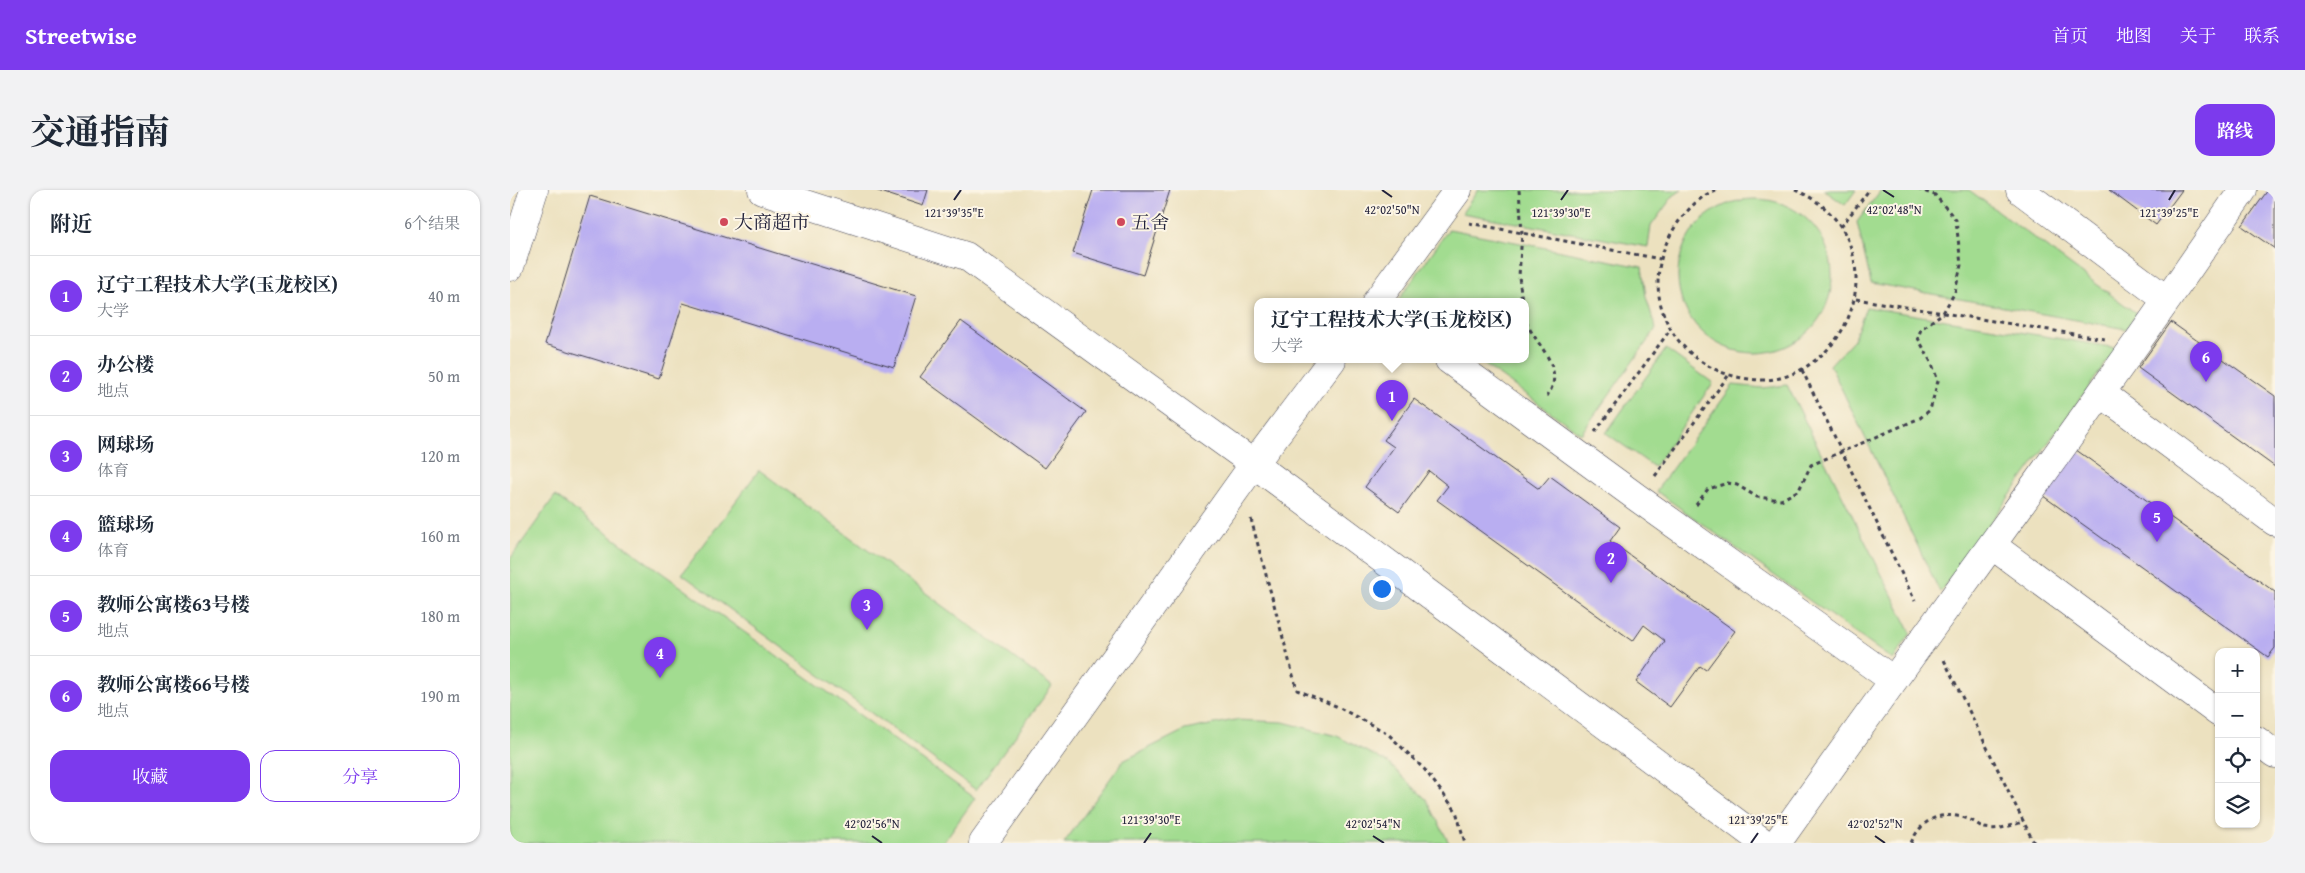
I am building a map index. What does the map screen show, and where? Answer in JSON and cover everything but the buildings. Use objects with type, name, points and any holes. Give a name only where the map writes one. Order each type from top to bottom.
[{"type":"street","points":[[510,267],[534,190]]},
{"type":"street","points":[[762,190],[966,256],[1248,473],[1764,843]]},
{"type":"street","points":[[1379,298],[1458,190]]},
{"type":"street","points":[[2020,190],[2167,300]]},
{"type":"street","points":[[1777,843],[1893,680],[1993,546],[2243,190]]},
{"type":"street","points":[[983,843],[1248,473],[1330,363]]},
{"type":"street","points":[[1453,363],[1639,499],[1893,680]]},
{"type":"street","points":[[2102,393],[2275,522]]},
{"type":"street","points":[[1993,546],[2215,710]]},
{"type":"street","points":[[2260,743],[2275,754]]},
{"type":"path","points":[[1519,190],[1522,233],[1519,276],[1522,298]]},
{"type":"path","points":[[1716,190],[1685,211],[1666,240],[1657,273],[1661,307],[1670,330],[1676,339],[1701,362],[1728,376],[1766,380],[1802,370],[1823,355],[1844,331],[1856,299],[1856,271],[1848,240],[1841,227],[1831,214],[1806,194],[1795,190]]},
{"type":"path","points":[[1841,227],[1869,190]]},
{"type":"path","points":[[1680,528],[1708,489],[1714,486],[1728,483],[1738,485],[1757,497],[1781,500],[1799,490],[1811,465],[1926,415],[1932,404],[1938,381],[1932,364],[1918,338],[1922,329],[1943,313],[1955,292],[1961,265],[1956,220],[1935,195],[1920,190]]},
{"type":"path","points":[[1438,217],[1660,259]]},
{"type":"path","points":[[1856,299],[2136,344]]},
{"type":"path","points":[[1529,328],[1546,354],[1554,374],[1553,387],[1530,419]]},
{"type":"path","points":[[1578,454],[1670,330]]},
{"type":"path","points":[[1639,499],[1728,376]]},
{"type":"path","points":[[1248,473],[1298,690],[1336,706],[1387,733],[1426,770],[1456,811],[1465,843]]},
{"type":"path","points":[[1911,843],[1920,827],[1941,815],[1961,817],[1986,828],[2000,828],[2024,822]]},
{"type":"green space","points":[[1478,190],[1682,190],[1673,196],[1651,226],[1648,247],[1462,213]]},
{"type":"green space","points":[[1824,190],[1856,190],[1845,205]]},
{"type":"green space","points":[[1881,190],[1969,190],[2137,314],[2126,329],[1871,283],[1857,222]]},
{"type":"green space","points":[[1755,199],[1784,205],[1798,212],[1809,222],[1819,233],[1826,247],[1832,276],[1826,305],[1819,319],[1809,330],[1798,340],[1784,347],[1755,353],[1726,347],[1712,340],[1701,330],[1691,319],[1684,305],[1678,276],[1684,247],[1691,233],[1701,222],[1712,212],[1726,205]]},
{"type":"green space","points":[[1449,229],[1642,267],[1646,297],[1656,329],[1581,434],[1482,363],[1529,363],[1529,298],[1400,298]]},
{"type":"green space","points":[[1866,307],[2117,348],[1940,592],[1830,365],[1854,339]]},
{"type":"green space","points":[[1666,349],[1713,383],[1654,467],[1606,433]]},
{"type":"green space","points":[[1733,385],[1762,388],[1787,385],[1911,633],[1893,660],[1656,491]]},
{"type":"green space","points":[[759,470],[1052,686],[976,790],[682,574]]},
{"type":"green space","points":[[555,496],[975,798],[943,843],[510,843],[510,559]]},
{"type":"green space","points":[[1235,720],[1283,722],[1337,736],[1388,763],[1427,800],[1449,843],[1064,843],[1123,761],[1185,730]]},
{"type":"place","name":"大商超市","points":[[724,222]]},
{"type":"place","name":"五舍","points":[[1121,222]]},
{"type":"place","name":"教师公寓楼66号楼","points":[[2206,382]]},
{"type":"place","name":"辽宁工程技术大学(玉龙校区)","points":[[1392,421]]},
{"type":"place","name":"教师公寓楼63号楼","points":[[2157,542]]},
{"type":"place","name":"办公楼","points":[[1611,583]]},
{"type":"place","name":"网球场","points":[[867,630]]},
{"type":"place","name":"篮球场","points":[[660,678]]}]
